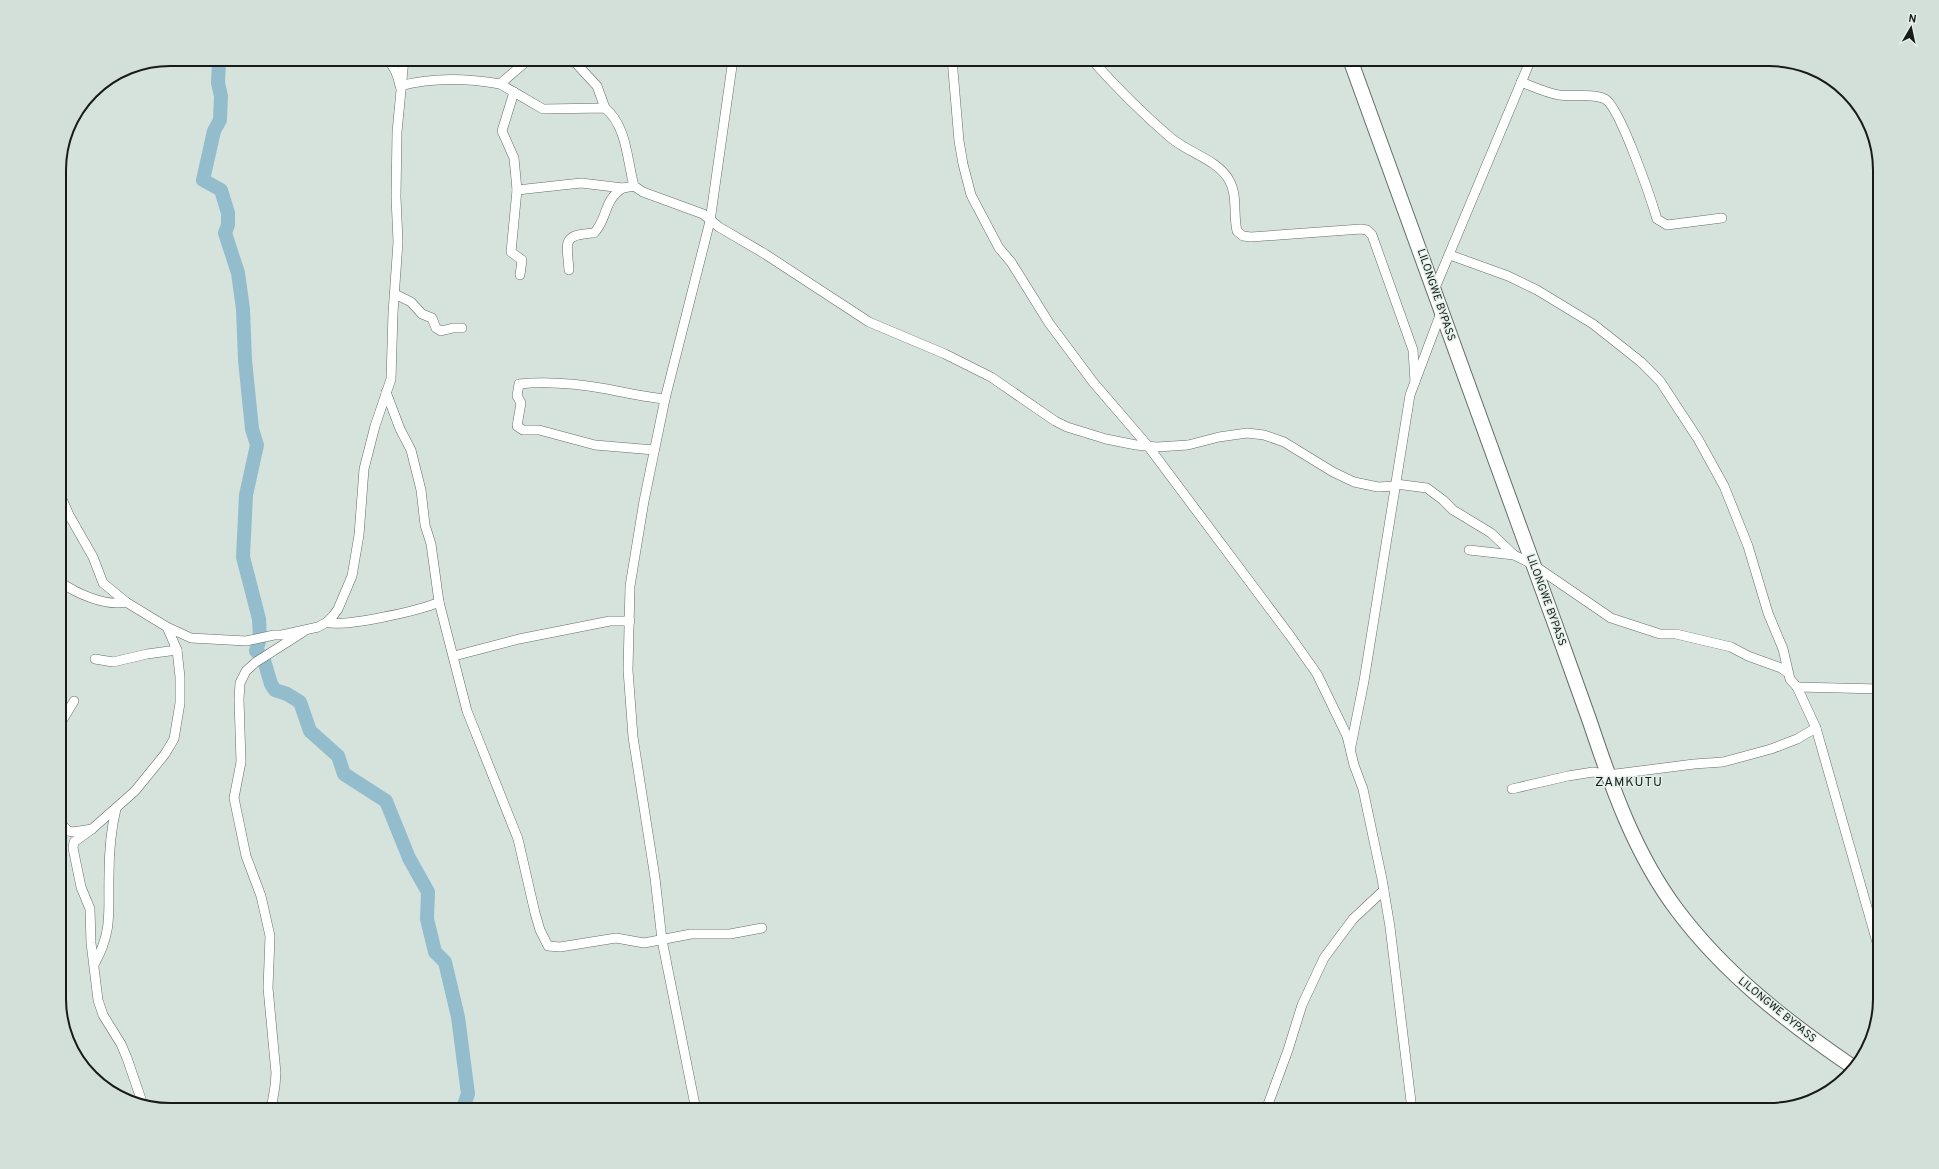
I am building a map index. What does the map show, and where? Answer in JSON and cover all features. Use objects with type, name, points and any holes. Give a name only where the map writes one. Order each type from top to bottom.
[{"type":"main road","name":"LILONGWE BYPASS","points":[[1353,66],[1435,288],[1532,564],[1608,775],[1629,828],[1651,870],[1676,909],[1710,951],[1756,995],[1799,1030],[1849,1065]]},
{"type":"street","points":[[394,66],[398,75],[400,86]]},
{"type":"street","points":[[272,1103],[276,1073],[268,988],[270,936],[261,896],[246,856],[234,798],[241,762],[239,699],[240,683],[246,672],[256,662],[307,630],[327,622],[338,609],[352,576],[359,535],[364,469],[375,426],[391,379],[393,313],[398,242],[397,132],[403,66]]},
{"type":"street","points":[[500,84],[521,66]]},
{"type":"street","points":[[578,66],[597,86],[606,108],[611,113],[625,142],[634,186]]},
{"type":"street","points":[[695,1103],[662,940],[655,878],[631,721],[628,670],[630,586],[654,450],[665,399],[710,221],[732,66]]},
{"type":"street","points":[[953,66],[959,141],[971,195],[999,248],[1011,262],[1049,323],[1093,382],[1148,446],[1274,614],[1317,674],[1334,709],[1350,747],[1354,765],[1363,790],[1384,890],[1390,927],[1411,1103]]},
{"type":"street","points":[[1098,66],[1170,138],[1193,154],[1222,170],[1230,182],[1233,193],[1235,223],[1237,231],[1242,236],[1251,237],[1361,229],[1367,230],[1372,234],[1413,350],[1415,382]]},
{"type":"street","points":[[1435,288],[1529,66]]},
{"type":"street","points":[[400,86],[448,78],[500,84],[543,109],[606,108]]},
{"type":"street","points":[[1522,82],[1558,95],[1600,98],[1609,103],[1628,140],[1650,194],[1657,219],[1667,225],[1722,218]]},
{"type":"street","points":[[514,92],[502,131],[514,158],[517,190],[511,252],[522,260],[520,275]]},
{"type":"street","points":[[517,190],[581,183],[623,188],[634,186],[643,192],[704,214],[710,221],[868,322],[944,354],[991,377],[1055,421],[1067,427],[1106,439],[1148,446],[1188,445],[1219,437],[1255,433],[1284,442],[1333,472],[1354,482],[1378,487],[1396,485],[1427,488],[1453,510],[1491,533],[1514,555],[1532,564],[1611,618],[1660,634],[1676,634],[1732,647],[1748,656],[1781,668],[1788,673]]},
{"type":"street","points":[[569,270],[566,248],[567,242],[578,234],[594,233],[599,228],[608,203],[616,193],[623,188]]},
{"type":"street","points":[[1450,255],[1508,276],[1537,290],[1580,315],[1641,362],[1660,381],[1698,439],[1724,486],[1748,546],[1768,613],[1783,649],[1790,680],[1797,687],[1816,728],[1873,928]]},
{"type":"street","points":[[395,294],[411,302],[422,314],[432,318],[436,328],[441,331],[453,328],[462,328]]},
{"type":"street","points":[[1350,747],[1364,680],[1410,395],[1442,310]]},
{"type":"street","points":[[654,450],[595,445],[539,430],[523,430],[517,426],[521,403],[518,396],[518,384],[541,382],[607,389],[624,394],[665,399]]},
{"type":"street","points":[[386,392],[400,429],[411,450],[421,490],[425,525],[431,544],[438,582],[439,602],[467,711],[486,763],[518,839],[535,913],[540,930],[548,946],[560,947],[616,938],[644,943],[691,934],[730,934],[762,928]]},
{"type":"street","points":[[66,507],[93,557],[103,583],[126,602],[167,627],[191,638],[246,641],[307,630]]},
{"type":"street","points":[[1469,550],[1514,555]]},
{"type":"street","points":[[66,586],[86,596],[120,603],[126,602]]},
{"type":"street","points":[[327,622],[334,625],[384,617],[439,602]]},
{"type":"street","points":[[454,656],[519,639],[610,621],[630,621]]},
{"type":"street","points":[[141,1098],[121,1044],[103,1015],[98,1000],[95,963],[91,943],[90,910],[81,887],[73,848],[74,842],[116,809],[135,791],[165,754],[174,739],[180,703],[177,650],[167,627]]},
{"type":"street","points":[[95,659],[113,662],[147,654],[177,650]]},
{"type":"street","points":[[1797,687],[1873,689]]},
{"type":"street","points":[[66,714],[74,701]]},
{"type":"street","points":[[1512,789],[1568,776],[1593,772],[1608,775],[1694,764],[1723,762],[1798,740],[1816,728]]},
{"type":"street","points":[[95,963],[101,951],[109,923],[109,874],[113,821],[116,809]]},
{"type":"street","points":[[66,829],[73,832],[92,829]]},
{"type":"street","points":[[1269,1103],[1288,1050],[1302,1005],[1324,958],[1353,919],[1384,890]]},
{"type":"waterway","points":[[219,66],[218,83],[221,96],[220,120],[214,131],[203,180],[221,190],[228,213],[228,225],[225,233],[238,273],[243,309],[245,360],[252,429],[257,445],[246,495],[243,557],[259,619],[260,638],[256,651],[263,657],[271,684],[275,690],[287,694],[300,702],[310,731],[338,756],[344,774],[386,801],[409,858],[428,892],[427,919],[435,952],[445,962],[458,1017],[468,1094],[465,1103]]},
{"type":"district","name":"ZAMKUTU","points":[[1629,783]]}]
